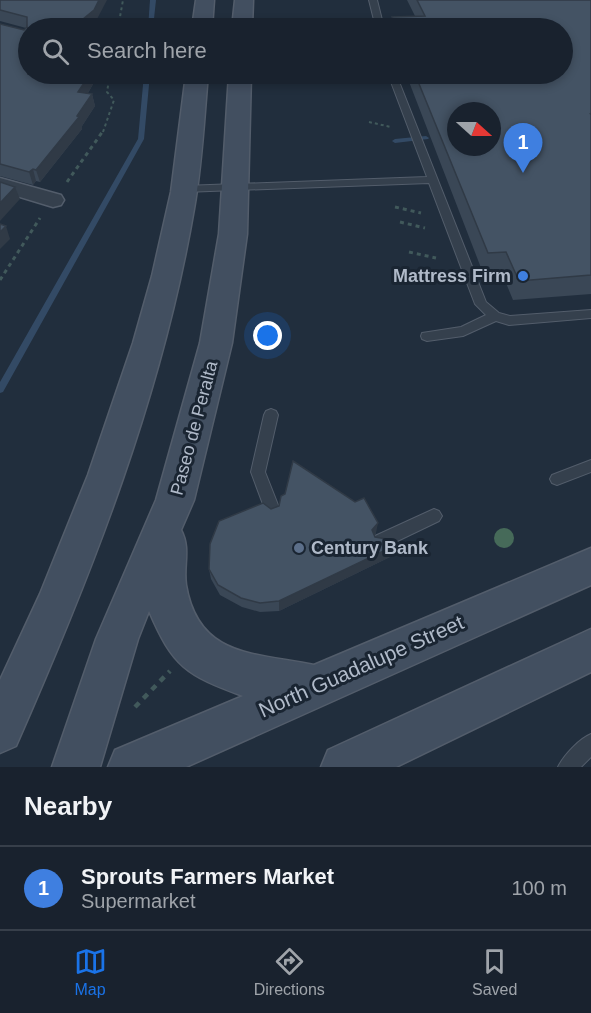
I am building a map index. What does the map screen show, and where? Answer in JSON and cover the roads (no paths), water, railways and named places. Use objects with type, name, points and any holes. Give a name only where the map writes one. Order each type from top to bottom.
[{"type":"main road","points":[[203,18],[206,0]]},
{"type":"main road","points":[[243,18],[244,0]]},
{"type":"main road","points":[[0,730],[77,554],[138,383],[184,189],[196,84]]},
{"type":"main road","name":"Paseo de Peralta","points":[[76,767],[117,639],[175,500],[216,343],[227,282],[236,188],[240,84]]},
{"type":"main road","points":[[175,500],[164,586],[168,607],[176,626],[191,648],[228,671],[250,678],[315,687]]},
{"type":"main road","name":"North Guadalupe Street","points":[[132,767],[591,566]]},
{"type":"main road","points":[[345,767],[591,650]]},
{"type":"street","points":[[0,184],[53,200]]},
{"type":"lane","points":[[373,0],[378,18]]},
{"type":"lane","points":[[396,84],[481,304],[495,316],[509,321],[591,314]]},
{"type":"lane","points":[[184,189],[432,180]]},
{"type":"lane","points":[[427,336],[463,331],[495,316]]},
{"type":"lane","points":[[272,415],[258,472],[272,510]]},
{"type":"lane","points":[[557,479],[591,466]]},
{"type":"lane","points":[[381,542],[434,516]]},
{"type":"lane","points":[[568,767],[591,743]]},
{"type":"waterway","points":[[152,18],[153,0]]},
{"type":"waterway","points":[[0,390],[141,139],[146,84]]},
{"type":"waterway","points":[[395,141],[426,138]]},
{"type":"place","name":"Sprouts Farmers Market","points":[[523,173]]},
{"type":"place","name":"Mattress Firm","points":[[523,276]]},
{"type":"place","name":"Century Bank","points":[[299,548]]}]
